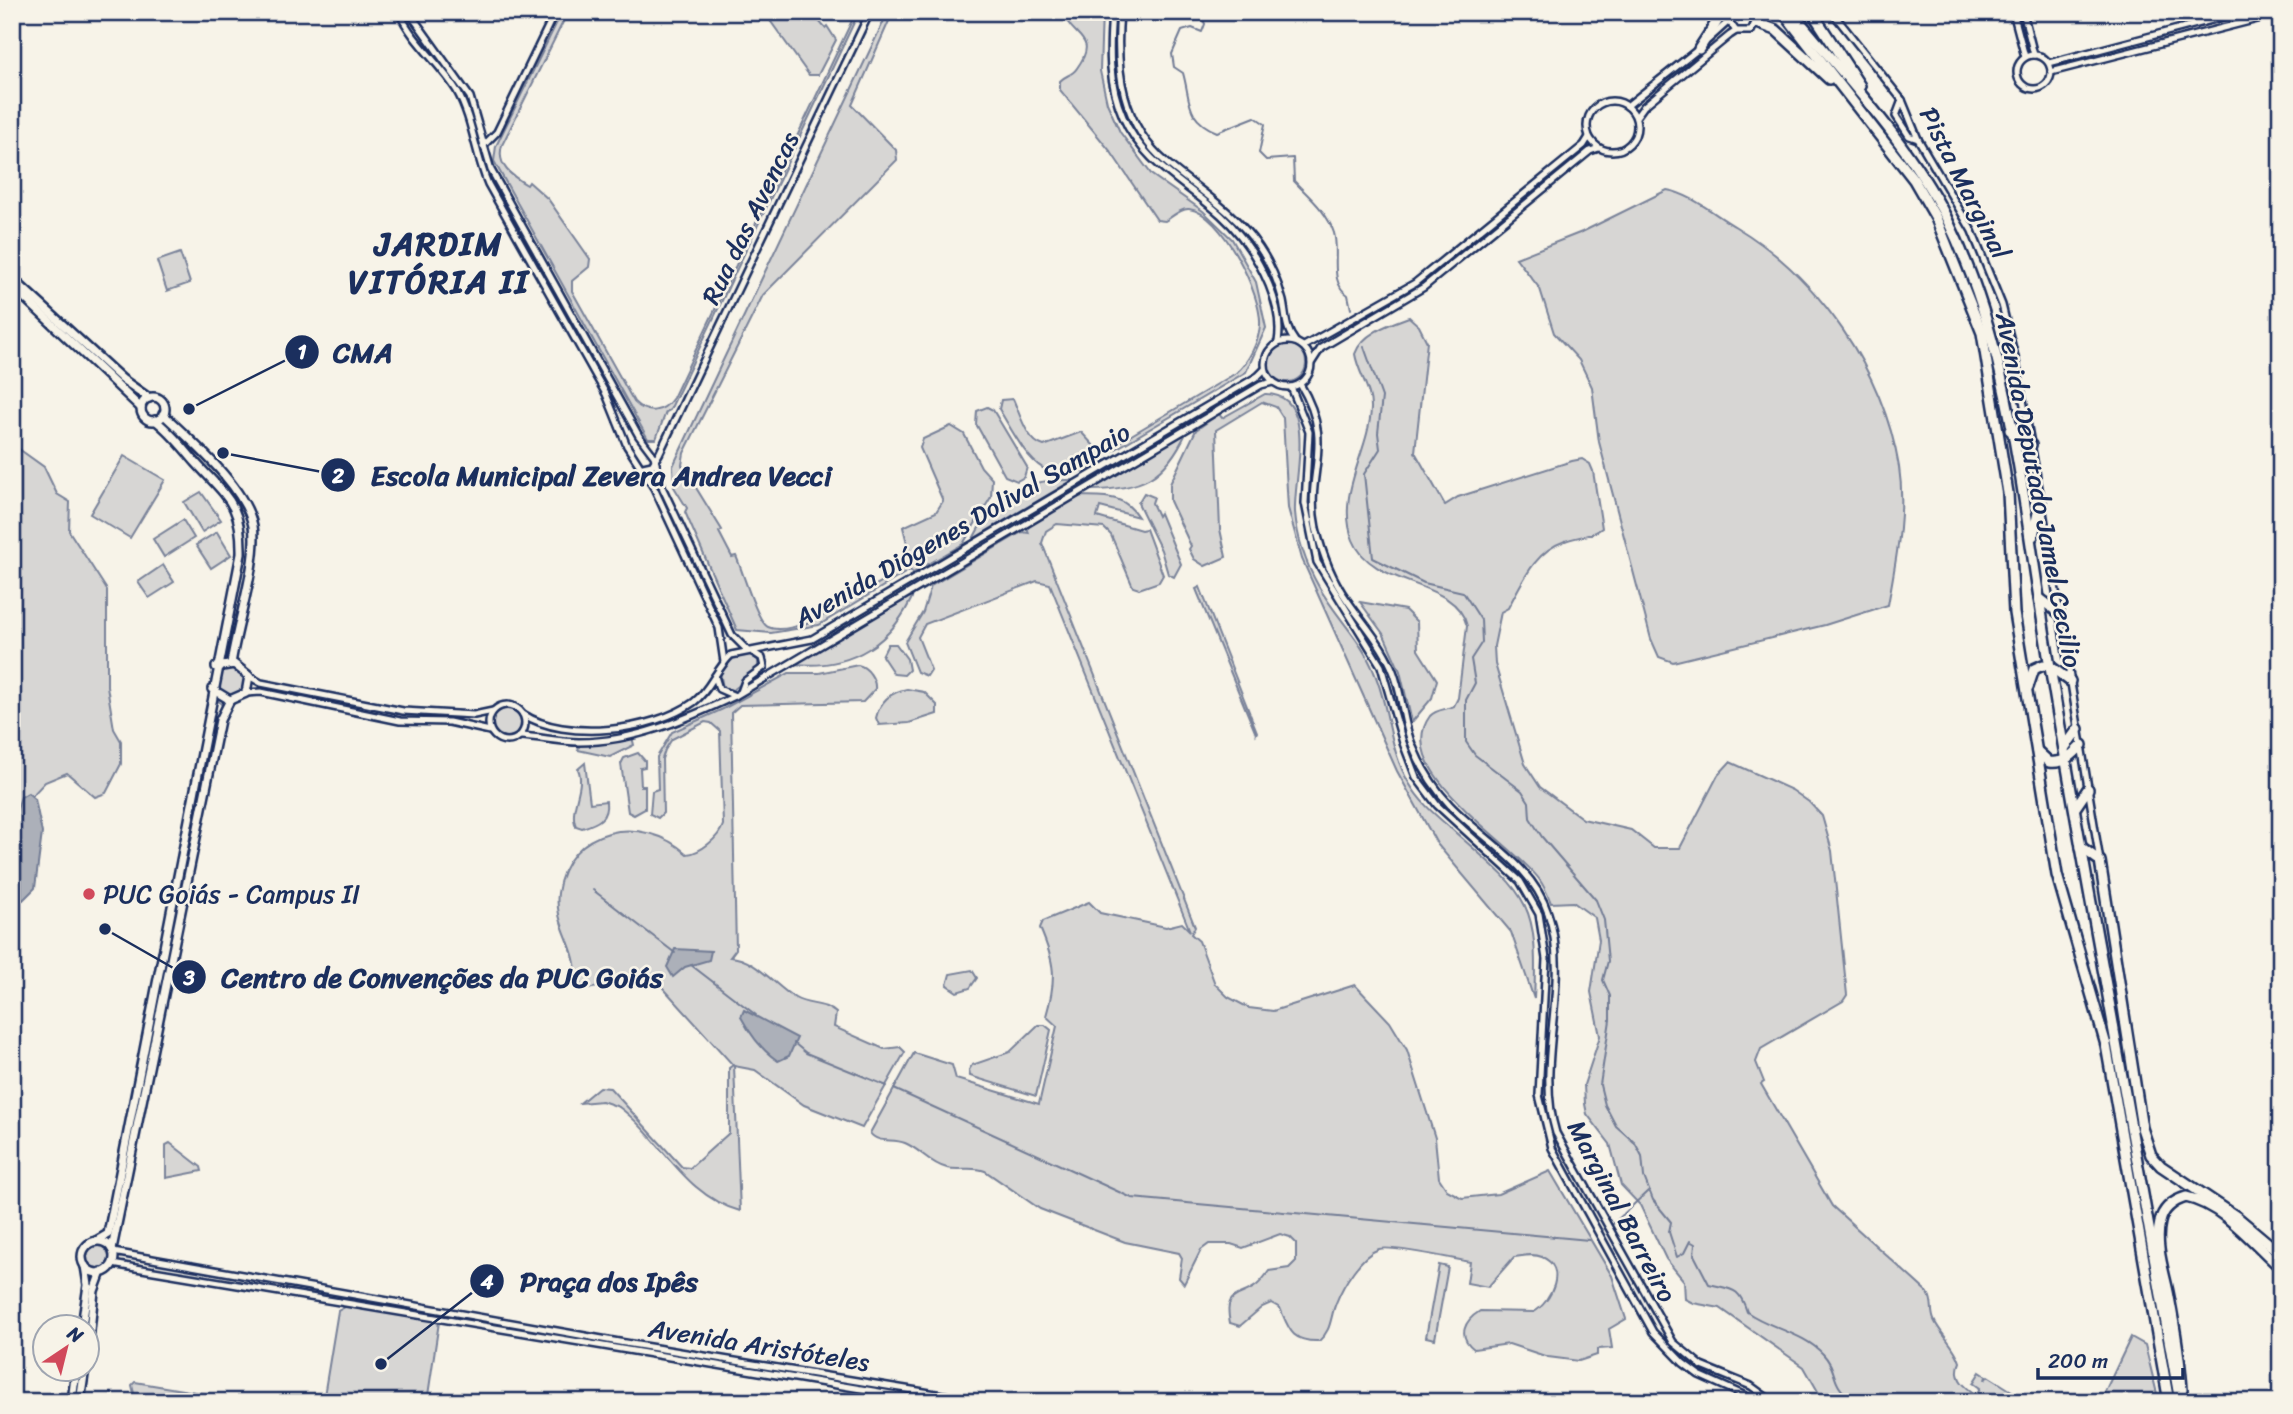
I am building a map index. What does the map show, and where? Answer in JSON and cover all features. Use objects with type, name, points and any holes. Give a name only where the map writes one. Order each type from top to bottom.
[{"type":"highway","name":"Avenida Deputado Jamel Cecilio","points":[[1783,12],[1914,180],[1936,218],[1982,333],[2008,493],[2014,613],[2057,875],[2106,1045],[2169,1402]]},
{"type":"highway","name":"Avenida Deputado Jamel Cecilio","points":[[1792,12],[1891,131],[1945,216],[1971,273],[1992,332],[2031,541],[2114,1029]]},
{"type":"highway","points":[[1812,12],[1891,131]]},
{"type":"highway","points":[[1699,49],[1726,16]]},
{"type":"highway","points":[[1758,23],[1769,25],[1792,43],[1837,86],[1882,138]]},
{"type":"highway","points":[[2010,430],[2031,445]]},
{"type":"highway","points":[[2031,541],[2041,499]]},
{"type":"highway","points":[[2039,598],[2059,613]]},
{"type":"highway","points":[[2027,692],[2034,669],[2043,665],[2051,667],[2070,681]]},
{"type":"highway","points":[[2065,747],[2078,729]]},
{"type":"highway","points":[[2036,750],[2049,762],[2067,759],[2082,744]]},
{"type":"highway","points":[[2075,808],[2088,789]]},
{"type":"highway","points":[[2081,847],[2100,861],[2142,1128],[2151,1155],[2161,1166],[2237,1217],[2281,1254]]},
{"type":"highway","points":[[2118,966],[2112,995],[2114,1029],[2182,1402]]},
{"type":"highway","points":[[2182,1402],[2179,1349],[2159,1250],[2158,1233],[2164,1212],[2171,1204],[2186,1197],[2203,1203],[2244,1233],[2281,1268]]},
{"type":"main road","points":[[12,278],[122,380],[149,398],[162,401],[163,414],[232,485],[253,526],[251,558],[231,664]]},
{"type":"main road","points":[[12,286],[141,408],[145,418],[155,420],[181,443],[231,498],[240,521],[241,554],[216,667],[118,1189],[107,1234],[84,1251],[89,1274],[84,1312]]},
{"type":"main road","points":[[141,408],[149,398]]},
{"type":"main road","points":[[155,420],[163,414]]},
{"type":"main road","points":[[92,1312],[94,1291],[101,1272],[112,1264],[112,1251],[220,720],[230,700],[246,694],[249,676],[239,666],[231,664],[216,667]]},
{"type":"main road","points":[[212,689],[230,700]]},
{"type":"main road","points":[[96,1241],[105,1243],[112,1251]]},
{"type":"main road","points":[[85,1265],[91,1271],[101,1272]]},
{"type":"main road","points":[[72,1402],[74,1382]]},
{"type":"main road","points":[[80,1402],[83,1382]]},
{"type":"street","points":[[249,676],[261,683],[403,711],[474,715],[509,704],[552,729],[593,732],[680,710],[704,692],[724,662],[719,628],[643,467],[627,446],[606,394],[488,184],[474,149],[467,112],[451,83],[414,39],[399,12]]},
{"type":"street","points":[[409,12],[458,77],[473,103],[491,170],[654,461],[663,489],[732,635],[762,659],[764,667],[745,681],[738,694],[719,689],[715,676]]},
{"type":"street","points":[[483,146],[497,132],[555,12]]},
{"type":"street","name":"Rua das Avencas","points":[[654,461],[870,12]]},
{"type":"street","points":[[1112,12],[1110,68],[1114,94],[1124,120],[1139,145],[1157,165],[1221,215],[1239,234],[1261,268],[1273,294],[1279,327],[1278,342],[1266,355],[1265,369],[1273,382],[1291,387],[1300,384],[1309,375],[1312,362],[1321,348],[1424,287],[1590,151],[1600,148]]},
{"type":"street","points":[[1120,12],[1120,80],[1141,134],[1167,163],[1212,198],[1248,231],[1273,272],[1288,331],[1295,341],[1304,346],[1312,362]]},
{"type":"street","points":[[1729,12],[1726,16],[1736,31]]},
{"type":"street","points":[[1636,117],[1627,106],[1611,101],[1596,107],[1588,121],[1590,136],[1600,148],[1613,152],[1626,148],[1636,134],[1636,117],[1644,106],[1736,31],[1751,31],[1758,23],[1760,12]]},
{"type":"street","name":"Pista Marginal","points":[[1832,12],[1902,100],[1918,139],[1972,231],[1992,279],[2016,361],[2100,861]]},
{"type":"street","points":[[2013,12],[2025,57],[2017,72],[2026,86],[2042,86],[2051,72],[2281,13]]},
{"type":"street","points":[[2023,12],[2034,55]]},
{"type":"street","points":[[2025,57],[2034,55],[2049,63],[2242,12]]},
{"type":"street","points":[[1627,106],[1699,49]]},
{"type":"street","points":[[2049,63],[2051,72]]},
{"type":"street","points":[[451,83],[458,77]]},
{"type":"street","points":[[1902,100],[1896,116],[1909,136],[1918,139]]},
{"type":"street","points":[[1304,346],[1415,283],[1584,145],[1590,136]]},
{"type":"street","points":[[1278,342],[1295,341]]},
{"type":"street","name":"Avenida Diógenes Dolival Sampaio","points":[[724,662],[742,651],[752,652],[812,639],[1258,376],[1265,369]]},
{"type":"street","name":"Avenida Diógenes Dolival Sampaio","points":[[520,736],[580,742],[608,739],[676,723],[738,694],[1261,385],[1273,382]]},
{"type":"street","name":"Marginal Barreiro","points":[[1300,384],[1312,405],[1318,428],[1315,525],[1326,562],[1347,600],[1371,630],[1392,667],[1412,745],[1428,778],[1450,805],[1519,866],[1535,886],[1548,911],[1556,952],[1549,1098],[1556,1133],[1673,1342],[1702,1366],[1751,1386],[1773,1402]]},
{"type":"street","name":"Marginal Barreiro","points":[[1291,387],[1309,432],[1305,503],[1317,562],[1381,666],[1403,743],[1416,777],[1437,804],[1520,881],[1539,914],[1546,959],[1539,1095],[1552,1148],[1653,1332],[1677,1358],[1699,1375],[1759,1402]]},
{"type":"street","points":[[627,446],[630,438],[639,436]]},
{"type":"street","points":[[648,450],[665,440]]},
{"type":"street","points":[[643,467],[649,467],[654,461]]},
{"type":"street","points":[[246,694],[261,691],[400,721],[449,722],[490,731],[504,741],[520,736],[525,725],[523,714]]},
{"type":"street","points":[[490,731],[488,720],[493,711]]},
{"type":"street","name":"Avenida Aristóteles","points":[[112,1251],[620,1342],[985,1402]]},
{"type":"street","name":"Avenida Aristóteles","points":[[112,1264],[939,1402]]},
{"type":"shaded area","points":[[562,12],[568,12],[502,145],[501,159],[511,174],[527,185],[529,182],[548,199],[590,259],[589,267],[572,281],[572,291],[634,402],[644,409],[655,410],[665,407],[673,398],[856,12],[859,12],[670,410],[666,412],[656,439],[648,439],[494,161],[496,146]]},
{"type":"shaded area","points":[[764,12],[817,12],[820,17],[818,20],[825,28],[827,26],[836,40],[818,75],[809,75]]},
{"type":"shaded area","points":[[888,12],[893,12],[852,105],[896,150],[897,160],[763,295],[684,453],[682,465],[722,530],[719,532],[732,557],[736,556],[759,616],[773,629],[793,627],[817,619],[905,568],[910,555],[903,527],[936,512],[943,501],[920,448],[923,439],[951,426],[964,434],[981,467],[992,479],[991,497],[963,544],[913,573],[910,570],[819,625],[771,633],[737,630],[685,512],[687,508],[674,487],[673,466]]},
{"type":"shaded area","points":[[1062,12],[1102,12],[1100,71],[1107,103],[1120,132],[1152,175],[1203,211],[1232,239],[1256,282],[1266,328],[1246,372],[1104,456],[1105,460],[1084,470],[1067,474],[1052,473],[1029,456],[999,409],[1001,400],[1013,399],[1025,427],[1033,439],[1044,446],[1081,432],[1096,448],[1106,450],[1236,373],[1252,351],[1260,325],[1259,312],[1247,276],[1238,257],[1214,225],[1202,214],[1189,209],[1180,211],[1165,221],[1157,220],[1111,152],[1060,90],[1060,81],[1075,71],[1086,50],[1082,38],[1066,21]]},
{"type":"shaded area","points":[[1667,190],[1694,200],[1766,248],[1795,273],[1820,300],[1863,362],[1879,396],[1891,431],[1901,484],[1899,536],[1888,605],[1825,625],[1673,662],[1659,657],[1651,639],[1599,442],[1592,387],[1579,360],[1554,333],[1540,289],[1516,258],[1582,232]]},
{"type":"shaded area","points":[[180,253],[190,283],[167,291],[157,261]]},
{"type":"shaded area","points":[[1409,317],[1419,326],[1427,342],[1415,452],[1445,505],[1458,497],[1572,461],[1582,459],[1590,464],[1593,471],[1602,528],[1554,546],[1537,560],[1508,608],[1501,612],[1494,646],[1495,664],[1525,764],[1540,787],[1583,819],[1631,830],[1654,848],[1680,848],[1718,775],[1730,762],[1792,790],[1822,816],[1832,851],[1847,995],[1843,1001],[1761,1049],[1756,1062],[1764,1082],[1761,1084],[1832,1206],[1928,1293],[1934,1320],[1960,1362],[1958,1375],[1961,1381],[1986,1402],[1824,1402],[1804,1367],[1720,1308],[1685,1299],[1684,1281],[1666,1259],[1640,1205],[1621,1185],[1610,1144],[1587,1114],[1585,1104],[1584,1085],[1600,1036],[1591,992],[1599,940],[1595,918],[1573,902],[1551,903],[1541,882],[1525,864],[1440,782],[1426,759],[1422,737],[1430,716],[1454,706],[1458,698],[1467,626],[1459,610],[1447,599],[1378,568],[1363,556],[1353,540],[1348,507],[1350,490],[1365,441],[1371,409],[1355,354],[1370,335]]},
{"type":"shaded area","points":[[1287,344],[1300,350],[1306,363],[1300,376],[1287,382],[1274,376],[1268,363],[1274,350]]},
{"type":"shaded area","points":[[1265,394],[1282,397],[1292,408],[1298,422],[1300,441],[1295,512],[1300,541],[1310,569],[1326,598],[1369,660],[1379,686],[1397,756],[1414,791],[1430,810],[1499,871],[1524,903],[1534,941],[1534,999],[1511,932],[1437,844],[1397,771],[1302,559],[1288,508],[1283,418],[1276,407],[1262,402],[1216,430],[1220,529],[1226,557],[1205,566],[1194,559],[1189,549],[1191,546],[1170,501],[1170,484],[1196,430],[1219,414],[1222,418]]},
{"type":"shaded area","points":[[987,407],[993,410],[1027,467],[1024,477],[1017,481],[1005,476],[976,424],[977,411]]},
{"type":"shaded area","points":[[1187,431],[1170,460],[1149,478],[1123,488],[1089,490]]},
{"type":"shaded area","points":[[12,444],[44,467],[57,494],[70,502],[69,531],[107,590],[107,686],[114,729],[121,741],[121,764],[106,793],[95,797],[67,773],[45,782],[12,817]]},
{"type":"shaded area","points":[[124,456],[165,480],[130,538],[90,514]]},
{"type":"shaded area","points":[[1073,480],[973,539],[991,510],[1012,492],[1039,482]]},
{"type":"shaded area","points":[[201,492],[221,520],[202,532],[184,502]]},
{"type":"shaded area","points":[[1144,493],[1154,497],[1152,503],[1158,516],[1160,513],[1181,564],[1174,577],[1168,574],[1161,550],[1138,503]]},
{"type":"shaded area","points":[[1078,496],[1112,498],[1132,509],[1138,517],[1100,507],[1097,517],[1141,530],[1146,529],[1163,575],[1159,582],[1139,589],[1133,587],[1111,535],[1104,528],[1057,524],[1046,531],[1042,543],[1195,927],[1191,934],[1199,941],[1215,984],[1228,997],[1249,1008],[1273,1011],[1355,985],[1390,1022],[1407,1050],[1435,1138],[1439,1178],[1447,1190],[1462,1198],[1498,1194],[1550,1171],[1612,1276],[1626,1319],[1609,1329],[1612,1348],[1597,1349],[1597,1355],[1579,1361],[1548,1357],[1509,1344],[1474,1349],[1469,1344],[1464,1334],[1465,1329],[1470,1319],[1480,1311],[1534,1312],[1546,1301],[1554,1285],[1554,1269],[1550,1262],[1535,1255],[1514,1257],[1488,1287],[1467,1283],[1470,1262],[1409,1251],[1379,1249],[1359,1264],[1348,1280],[1336,1303],[1329,1328],[1319,1341],[1297,1337],[1289,1328],[1280,1308],[1271,1303],[1262,1307],[1240,1326],[1230,1323],[1228,1312],[1231,1300],[1257,1285],[1269,1271],[1289,1268],[1296,1261],[1296,1243],[1290,1237],[1280,1234],[1243,1248],[1231,1244],[1209,1244],[1201,1250],[1184,1284],[1179,1278],[1182,1258],[1179,1253],[1125,1242],[1040,1209],[985,1171],[941,1166],[905,1143],[881,1140],[870,1133],[914,1053],[952,1065],[956,1079],[1039,1104],[1057,1026],[1046,1016],[1053,971],[1040,928],[1043,921],[1089,902],[1100,913],[1166,927],[1182,923],[1190,931],[1050,584],[1037,581],[925,624],[918,637],[931,670],[927,676],[917,672],[905,642],[923,612],[931,586],[1022,532],[1029,533],[1027,527]]},
{"type":"shaded area","points":[[183,520],[194,538],[164,557],[153,539]]},
{"type":"shaded area","points":[[217,532],[231,555],[211,568],[196,545]]},
{"type":"shaded area","points":[[163,565],[174,582],[149,598],[138,582]]},
{"type":"shaded area","points":[[1200,587],[1257,732],[1256,734],[1196,589]]},
{"type":"shaded area","points":[[915,591],[895,625],[868,649],[834,662],[794,664]]},
{"type":"shaded area","points":[[1360,602],[1405,610],[1417,622],[1418,650],[1437,680],[1432,698],[1412,722],[1400,671],[1384,635]]},
{"type":"shaded area","points":[[888,644],[896,644],[907,659],[909,670],[904,675],[894,674],[882,656]]},
{"type":"shaded area","points":[[748,654],[758,660],[758,671],[733,690],[723,688],[720,672],[731,658]]},
{"type":"shaded area","points":[[230,658],[242,668],[244,683],[241,693],[221,704],[216,698],[224,659]]},
{"type":"shaded area","points":[[858,665],[868,671],[875,685],[875,689],[863,702],[740,705],[731,713],[736,949],[730,957],[756,967],[795,998],[836,1013],[834,1027],[884,1049],[900,1047],[905,1052],[862,1128],[804,1105],[755,1070],[734,1066],[740,1211],[720,1204],[688,1180],[619,1107],[602,1101],[580,1103],[599,1087],[610,1088],[682,1167],[690,1168],[729,1133],[729,1068],[733,1065],[655,979],[646,977],[588,989],[581,986],[560,917],[558,893],[564,870],[576,853],[591,840],[609,833],[649,833],[669,841],[687,854],[703,848],[718,835],[723,825],[720,731],[711,723],[705,722],[672,739],[662,759],[663,813],[658,818],[650,814],[652,791],[658,789],[657,757],[672,732],[723,709],[789,673],[819,673]]},
{"type":"shaded area","points":[[907,689],[924,692],[937,705],[937,714],[909,723],[879,725],[876,718],[883,702],[896,692]]},
{"type":"shaded area","points":[[507,709],[517,713],[521,723],[517,733],[507,737],[497,733],[493,723],[497,713]]},
{"type":"shaded area","points":[[632,737],[634,745],[610,757],[578,750],[580,744]]},
{"type":"shaded area","points":[[638,753],[645,761],[645,767],[640,768],[641,786],[645,786],[645,809],[634,815],[628,812],[621,764],[624,758]]},
{"type":"shaded area","points":[[585,763],[590,803],[606,801],[606,807],[601,819],[582,828],[576,826],[574,812],[580,783],[578,769]]},
{"type":"shaded area","points":[[28,793],[35,799],[42,833],[35,888],[23,900],[12,894],[12,824],[21,797]]},
{"type":"shaded area","points":[[675,949],[711,951],[709,960],[685,967],[673,977],[667,967]]},
{"type":"shaded area","points":[[972,970],[977,978],[970,988],[957,992],[947,985],[950,974]]},
{"type":"shaded area","points":[[744,1010],[797,1038],[789,1056],[778,1061],[761,1047],[741,1017]]},
{"type":"shaded area","points":[[1038,1025],[1045,1025],[1051,1030],[1036,1096],[970,1076],[972,1065],[1010,1052]]},
{"type":"shaded area","points":[[170,1143],[201,1167],[202,1171],[166,1178],[166,1145]]},
{"type":"shaded area","points":[[98,1244],[107,1248],[111,1257],[107,1266],[98,1270],[89,1266],[85,1257],[89,1248]]},
{"type":"shaded area","points":[[1439,1265],[1448,1267],[1435,1339],[1426,1337]]},
{"type":"shaded area","points":[[347,1306],[439,1322],[427,1402],[323,1402],[338,1311]]},
{"type":"shaded area","points":[[2131,1337],[2145,1345],[2159,1402],[2100,1402]]},
{"type":"shaded area","points":[[1980,1372],[1986,1376],[1985,1380],[1988,1376],[2018,1395],[2014,1402],[1991,1402],[1977,1393],[1980,1388],[1973,1383]]},
{"type":"shaded area","points":[[135,1382],[206,1394],[210,1402],[136,1402],[132,1385]]},
{"type":"waterway","points":[[1200,12],[1205,24],[1202,32],[1192,28],[1182,31],[1172,54],[1174,67],[1183,73],[1194,115],[1217,132],[1255,117],[1265,124],[1259,153],[1266,160],[1293,158],[1294,181],[1322,211],[1331,225],[1336,241],[1336,275],[1338,283],[1348,295],[1351,309]]},
{"type":"waterway","points":[[1364,347],[1382,397],[1378,433],[1380,449],[1364,474],[1373,558],[1424,583],[1463,592],[1481,620],[1482,642],[1471,659],[1475,683],[1466,700],[1466,742],[1475,755],[1522,791],[1529,802],[1530,818],[1542,837],[1596,900],[1604,920],[1608,961],[1603,980],[1610,996],[1610,1020],[1600,1085],[1605,1105],[1616,1126],[1635,1143],[1642,1156],[1644,1177],[1653,1200],[1671,1222],[1669,1232],[1677,1257],[1684,1253],[1690,1241],[1695,1244],[1694,1255],[1709,1284],[1734,1291],[1741,1298],[1747,1312],[1815,1347],[1828,1360],[1841,1389],[1855,1402]]},
{"type":"waterway","points":[[593,890],[675,953]]},
{"type":"waterway","points":[[691,965],[756,1015]]},
{"type":"waterway","points":[[794,1043],[806,1053],[887,1086]]},
{"type":"waterway","points":[[894,1089],[1132,1198],[1589,1240]]},
{"type":"waterway","points":[[1613,1224],[1648,1191]]},
{"type":"place","name":"CMA","points":[[189,409]]},
{"type":"place","name":"Escola Municipal Zevera Andrea Vecci","points":[[223,453]]},
{"type":"place","name":"PUC Goiás - Campus II","points":[[89,894]]},
{"type":"place","name":"Centro de Convenções da PUC Goiás","points":[[105,929]]},
{"type":"place","name":"Praça dos Ipês","points":[[381,1364]]},
{"type":"district","name":"JARDIM VITÓRIA II","points":[[439,263]]}]
